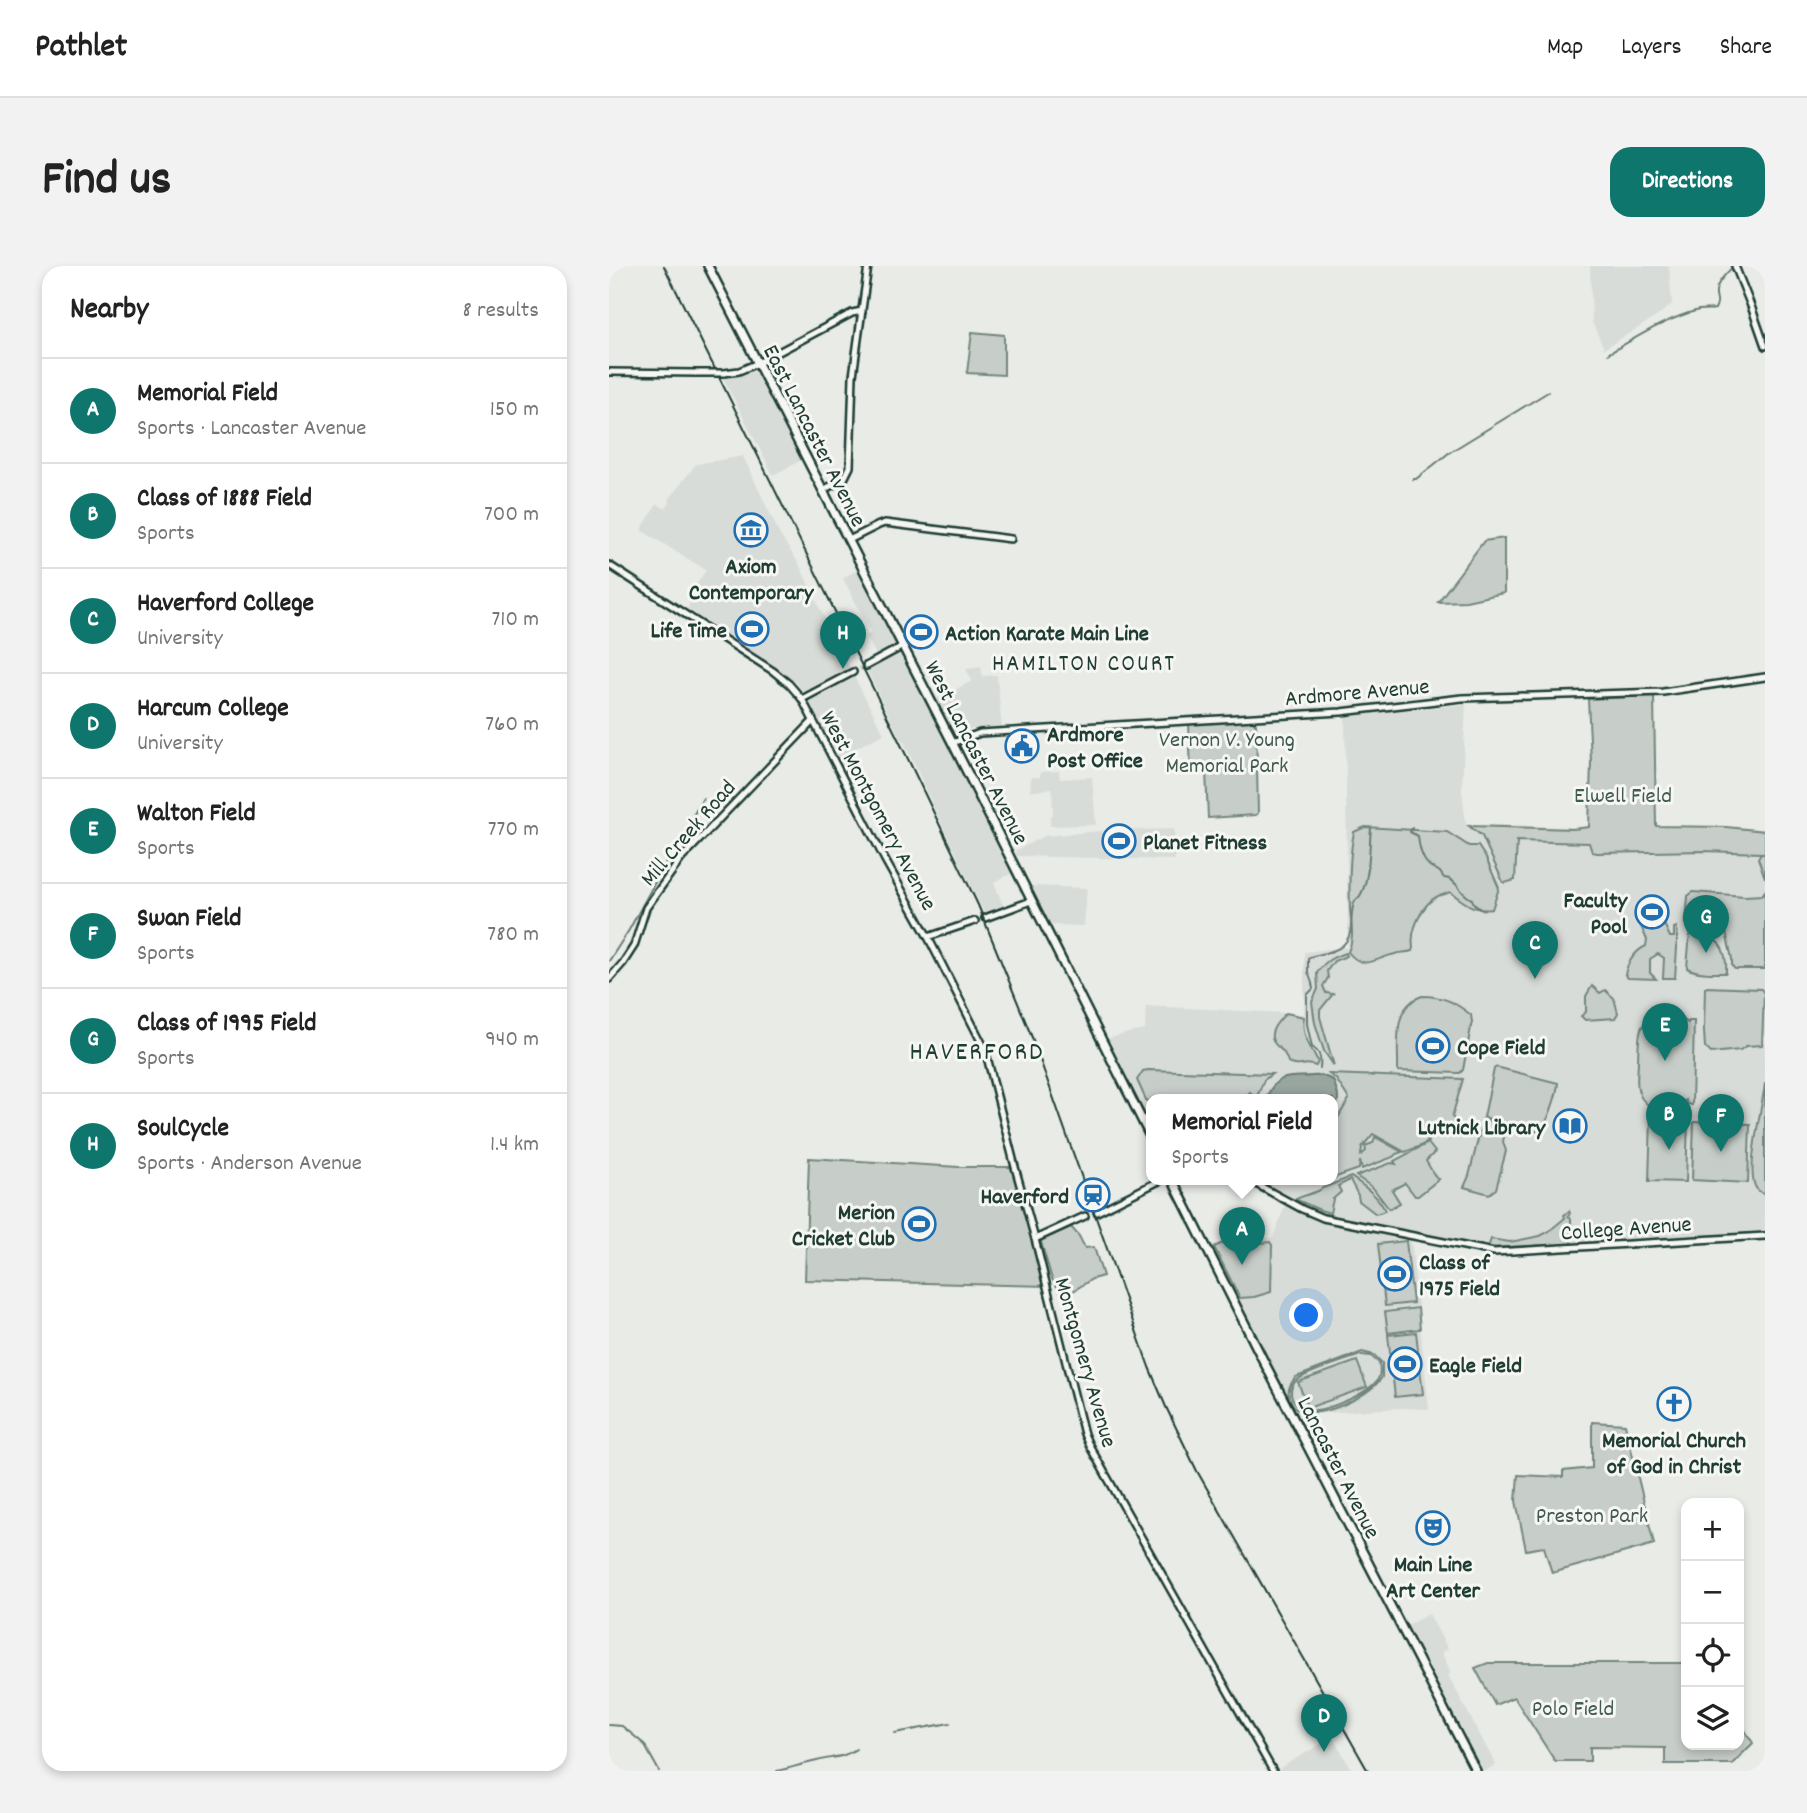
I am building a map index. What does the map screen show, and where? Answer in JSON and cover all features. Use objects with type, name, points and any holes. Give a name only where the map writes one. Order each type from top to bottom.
[{"type":"highway","name":"East Lancaster Avenue","points":[[708,266],[890,621]]},
{"type":"highway","name":"West Lancaster Avenue","points":[[890,621],[1031,901]]},
{"type":"highway","points":[[1031,901],[1146,1122]]},
{"type":"highway","name":"Lancaster Avenue","points":[[1175,1185],[1476,1771]]},
{"type":"street","points":[[823,490],[843,479],[849,467],[853,376],[868,266]]},
{"type":"street","points":[[1735,267],[1765,346]]},
{"type":"street","points":[[609,372],[739,371],[852,313],[862,311]]},
{"type":"street","points":[[849,540],[885,523],[1011,539]]},
{"type":"street","name":"West Montgomery Avenue","points":[[609,565],[789,684],[801,699],[885,861],[928,937]]},
{"type":"street","points":[[866,666],[903,646]]},
{"type":"street","points":[[801,699],[853,672]]},
{"type":"street","name":"Ardmore Avenue","points":[[952,743],[970,735],[992,732],[1341,712],[1462,698],[1663,692],[1765,677]]},
{"type":"street","name":"Mill Creek Road","points":[[609,979],[634,946],[646,908],[681,859],[813,721]]},
{"type":"street","points":[[985,918],[1031,901]]},
{"type":"street","points":[[928,937],[975,921]]},
{"type":"street","name":"Montgomery Avenue","points":[[928,937],[985,1049],[1084,1434],[1097,1463],[1112,1484],[1273,1771]]},
{"type":"street","points":[[1097,1212],[1151,1185]]},
{"type":"street","name":"College Avenue","points":[[1258,1185],[1312,1214],[1329,1219],[1489,1252],[1765,1236]]},
{"type":"street","points":[[1035,1239],[1086,1216]]},
{"type":"shaded area","points":[[1590,266],[1669,266],[1672,304],[1604,349],[1592,322]]},
{"type":"shaded area","points":[[757,373],[804,459],[773,475],[722,376]]},
{"type":"shaded area","points":[[743,456],[780,535],[799,564],[884,734],[838,757],[804,692],[794,681],[688,609],[692,591],[706,570],[641,530],[657,504],[666,509],[669,499],[696,464]]},
{"type":"shaded area","points":[[859,569],[899,646],[877,657],[866,636],[871,633],[843,578]]},
{"type":"shaded area","points":[[898,652],[902,653],[1011,874],[994,882],[1004,908],[985,915],[866,668]]},
{"type":"shaded area","points":[[981,666],[982,676],[997,675],[1002,729],[970,729],[956,736],[935,700],[972,681],[966,669]]},
{"type":"shaded area","points":[[1466,704],[1462,790],[1466,824],[1765,833],[1765,1233],[1490,1248],[1321,1212],[1265,1185],[1338,1185],[1338,1094],[1146,1094],[1146,1117],[1107,1039],[1145,1030],[1146,1006],[1304,1014],[1304,952],[1348,947],[1345,716]]},
{"type":"shaded area","points":[[1059,771],[1060,779],[1092,777],[1096,825],[1050,826],[1050,816],[1053,815],[1052,788],[1030,792],[1031,777],[1040,777],[1040,772]]},
{"type":"shaded area","points":[[1174,829],[1175,860],[1017,856],[1015,851],[1044,836]]},
{"type":"shaded area","points":[[1031,886],[1087,888],[1084,926],[1050,925]]},
{"type":"shaded area","points":[[1321,1075],[1333,1080],[1338,1094],[1268,1094],[1282,1079]]},
{"type":"shaded area","points":[[1285,1205],[1331,1224],[1411,1238],[1429,1409],[1399,1408],[1297,1415],[1212,1247],[1244,1231],[1249,1237],[1273,1238]]},
{"type":"shaded area","points":[[1429,1614],[1448,1649],[1442,1653],[1451,1673],[1448,1675],[1496,1765],[1485,1771],[1482,1771],[1450,1716],[1405,1626]]},
{"type":"shaded area","points":[[1333,1737],[1352,1771],[1279,1771],[1280,1768]]},
{"type":"green space","points":[[972,332],[1004,335],[1004,375],[967,373]]},
{"type":"green space","points":[[1504,538],[1504,593],[1466,601],[1438,602],[1484,541]]},
{"type":"green space","name":"Elwell Field","points":[[1654,696],[1656,826],[1726,827],[1765,831],[1765,853],[1762,853],[1765,855],[1765,878],[1758,858],[1761,853],[1597,853],[1592,852],[1589,843],[1517,841],[1515,880],[1503,882],[1482,836],[1469,826],[1573,829],[1589,827],[1591,761],[1588,699]]},
{"type":"green space","name":"Vernon V. Young Memorial Park","points":[[1251,720],[1256,724],[1258,813],[1208,818],[1206,771],[1191,771],[1189,723]]},
{"type":"green space","points":[[1365,827],[1447,832],[1469,846],[1478,846],[1499,888],[1492,909],[1474,908],[1450,892],[1438,896],[1418,918],[1413,933],[1412,951],[1370,962],[1354,958],[1348,952],[1352,936],[1350,860],[1354,832]]},
{"type":"green space","points":[[1765,891],[1765,969],[1735,969],[1732,966],[1726,932],[1686,923],[1688,896],[1693,892],[1745,896],[1762,895]]},
{"type":"green space","points":[[1645,919],[1650,926],[1665,926],[1670,937],[1674,937],[1674,928],[1677,927],[1675,978],[1663,978],[1664,958],[1658,954],[1650,959],[1650,973],[1656,979],[1628,978],[1625,975],[1632,958],[1646,946],[1647,940],[1640,924]]},
{"type":"green space","points":[[1690,932],[1707,935],[1719,943],[1725,956],[1726,973],[1701,972],[1687,968]]},
{"type":"green space","points":[[1346,953],[1347,956],[1334,961],[1327,971],[1328,978],[1323,986],[1326,993],[1333,994],[1320,1010],[1334,1066],[1324,1051],[1312,1002],[1318,989],[1317,973],[1329,960]]},
{"type":"green space","points":[[1592,986],[1600,993],[1605,990],[1614,998],[1618,1013],[1615,1018],[1585,1020],[1581,1016],[1586,1012],[1586,996]]},
{"type":"green space","points":[[1705,987],[1761,989],[1764,993],[1762,1045],[1711,1053],[1705,1047]]},
{"type":"green space","name":"Cope Field","points":[[1422,996],[1448,1001],[1471,1015],[1463,1070],[1460,1073],[1398,1071],[1401,1017],[1412,1001]]},
{"type":"green space","points":[[1663,1012],[1676,1014],[1688,1023],[1694,1021],[1692,1105],[1687,1104],[1686,1100],[1673,1108],[1651,1107],[1645,1103],[1638,1089],[1641,1030],[1648,1019]]},
{"type":"green space","points":[[1286,1013],[1304,1017],[1305,1035],[1318,1061],[1316,1066],[1290,1064],[1274,1043],[1273,1029]]},
{"type":"green space","points":[[1496,1067],[1558,1083],[1546,1123],[1540,1132],[1525,1125],[1518,1127],[1484,1117]]},
{"type":"green space","points":[[1143,1071],[1272,1074],[1264,1080],[1258,1094],[1146,1094],[1146,1100],[1137,1080]]},
{"type":"green space","points":[[1329,1074],[1463,1079],[1452,1117],[1455,1120],[1450,1128],[1438,1129],[1425,1143],[1405,1152],[1373,1134],[1362,1147],[1361,1155],[1366,1151],[1365,1146],[1373,1143],[1375,1137],[1402,1152],[1362,1169],[1360,1161],[1359,1169],[1338,1176],[1338,1118],[1349,1099],[1336,1079]]},
{"type":"green space","points":[[1765,1083],[1765,1195],[1756,1188],[1752,1168]]},
{"type":"green space","points":[[1651,1118],[1688,1120],[1686,1182],[1649,1181]]},
{"type":"green space","points":[[1483,1119],[1506,1125],[1503,1142],[1506,1151],[1496,1189],[1489,1194],[1464,1187]]},
{"type":"green space","points":[[1694,1122],[1750,1124],[1748,1183],[1692,1180]]},
{"type":"green space","points":[[1428,1143],[1435,1152],[1426,1161],[1439,1179],[1418,1196],[1415,1196],[1405,1183],[1392,1190],[1400,1203],[1389,1209],[1373,1188],[1356,1176],[1391,1163],[1396,1164],[1394,1161]]},
{"type":"green space","name":"Merion Cricket Club","points":[[809,1158],[959,1167],[1015,1167],[1047,1286],[805,1280]]},
{"type":"green space","points":[[1351,1177],[1375,1196],[1385,1211],[1376,1214],[1359,1201],[1350,1180],[1338,1186],[1341,1192],[1333,1199],[1330,1213],[1295,1199],[1331,1185],[1338,1185],[1338,1182]]},
{"type":"green space","points":[[1569,1211],[1571,1244],[1488,1248],[1491,1239],[1510,1242],[1540,1236],[1565,1218],[1564,1215]]},
{"type":"green space","points":[[1071,1227],[1085,1248],[1094,1247],[1103,1276],[1092,1279],[1064,1297],[1052,1279],[1041,1242]]},
{"type":"green space","points":[[1245,1233],[1250,1244],[1270,1242],[1272,1245],[1271,1292],[1240,1298],[1214,1247]]},
{"type":"green space","name":"Class of 1975 Field","points":[[1406,1241],[1413,1303],[1385,1306],[1378,1244]]},
{"type":"green space","points":[[1418,1308],[1420,1329],[1388,1333],[1385,1312]]},
{"type":"green space","name":"Eagle Field","points":[[1416,1332],[1423,1394],[1395,1397],[1388,1335]]},
{"type":"green space","points":[[1362,1352],[1374,1355],[1382,1363],[1382,1377],[1364,1394],[1350,1402],[1320,1412],[1306,1412],[1295,1407],[1289,1397],[1289,1391],[1296,1377]],"holes":[[[1361,1355],[1371,1356],[1379,1363],[1379,1377],[1357,1395],[1317,1410],[1302,1407],[1292,1398],[1294,1384],[1306,1375]]]},
{"type":"green space","points":[[1357,1361],[1367,1387],[1308,1408],[1298,1382]]},
{"type":"green space","name":"Preston Park","points":[[1592,1422],[1625,1424],[1654,1544],[1552,1573],[1544,1547],[1526,1550],[1516,1501],[1518,1475],[1563,1477],[1563,1471],[1592,1468]]},
{"type":"green space","name":"Polo Field","points":[[1488,1663],[1681,1663],[1681,1750],[1744,1750],[1744,1729],[1753,1743],[1732,1764],[1665,1764],[1665,1748],[1590,1747],[1590,1761],[1555,1761],[1514,1697],[1495,1705],[1475,1668]]},
{"type":"waterway","points":[[1608,354],[1675,318],[1699,310],[1715,309],[1717,287],[1733,266]]},
{"type":"waterway","points":[[1413,479],[1450,452],[1548,392]]},
{"type":"waterway","points":[[609,961],[673,849],[687,833],[690,821],[703,798]]},
{"type":"waterway","points":[[1320,1068],[1320,1056],[1312,1047],[1307,1024],[1307,995],[1313,989],[1308,972],[1308,958],[1331,952],[1347,941],[1354,903],[1366,880],[1371,828]]},
{"type":"waterway","points":[[1412,828],[1410,832],[1418,836],[1425,861],[1444,878],[1452,881],[1480,909]]},
{"type":"waterway","points":[[895,1733],[950,1723]]},
{"type":"waterway","points":[[609,1725],[622,1726],[644,1744],[659,1771]]},
{"type":"waterway","points":[[777,1771],[842,1756],[856,1749]]},
{"type":"tunnel","points":[[853,672],[866,666]]},
{"type":"railway","points":[[664,266],[978,905],[1033,1040],[1149,1367],[1166,1407],[1197,1471],[1368,1771]]},
{"type":"place","name":"Axiom Contemporary","points":[[751,530]]},
{"type":"place","name":"Life Time","points":[[752,629]]},
{"type":"place","name":"Action Karate Main Line","points":[[921,632]]},
{"type":"place","name":"SoulCycle","points":[[843,669]]},
{"type":"place","name":"Ardmore Post Office","points":[[1022,746]]},
{"type":"place","name":"Planet Fitness","points":[[1119,841]]},
{"type":"place","name":"Faculty Pool","points":[[1652,912]]},
{"type":"place","name":"Class of 1995 Field","points":[[1706,953]]},
{"type":"place","name":"Haverford College","points":[[1535,979]]},
{"type":"place","name":"Cope Field","points":[[1433,1046]]},
{"type":"place","name":"Walton Field","points":[[1665,1061]]},
{"type":"place","name":"Lutnick Library","points":[[1570,1126]]},
{"type":"place","name":"Class of 1888 Field","points":[[1669,1150]]},
{"type":"place","name":"Swan Field","points":[[1721,1152]]},
{"type":"place","name":"Haverford","points":[[1093,1195]]},
{"type":"place","name":"Merion Cricket Club","points":[[919,1224]]},
{"type":"place","name":"Memorial Field","points":[[1242,1265]]},
{"type":"place","name":"Class of 1975 Field","points":[[1395,1274]]},
{"type":"place","name":"Eagle Field","points":[[1405,1364]]},
{"type":"place","name":"Memorial Church of God in Christ","points":[[1674,1404]]},
{"type":"place","name":"Main Line Art Center","points":[[1433,1528]]},
{"type":"place","name":"Harcum College","points":[[1324,1752]]},
{"type":"district","name":"HAMILTON COURT","points":[[1084,662]]},
{"type":"district","name":"HAVERFORD","points":[[977,1050]]}]
